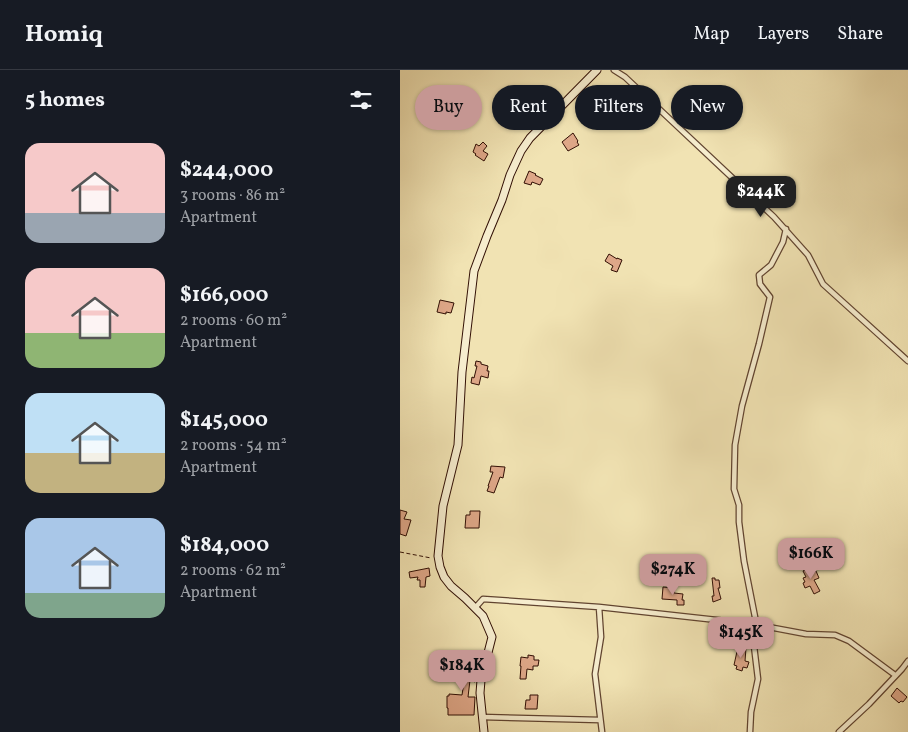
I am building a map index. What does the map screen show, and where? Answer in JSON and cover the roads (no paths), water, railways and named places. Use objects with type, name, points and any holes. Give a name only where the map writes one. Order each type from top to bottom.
[{"type":"main road","points":[[484,732],[480,693],[481,680],[492,637],[483,616],[444,577],[438,556],[443,506],[458,445],[462,372],[474,270],[521,151],[530,138],[597,70]]},
{"type":"street","points":[[614,70],[625,77],[774,217],[808,256],[823,284],[908,361]]},
{"type":"street","points":[[750,732],[751,712],[758,679],[754,646],[753,624],[755,617],[753,600],[749,591],[739,505],[734,489],[735,445],[742,406],[760,344],[770,297],[760,284],[760,275],[771,265],[783,242],[786,229]]},
{"type":"street","points":[[475,608],[483,599],[600,607],[753,624],[806,634],[834,635],[849,641],[895,675]]},
{"type":"street","points":[[600,607],[601,638],[595,674],[602,732]]},
{"type":"street","points":[[839,732],[869,704],[908,661]]},
{"type":"street","points":[[482,717],[600,720]]}]
